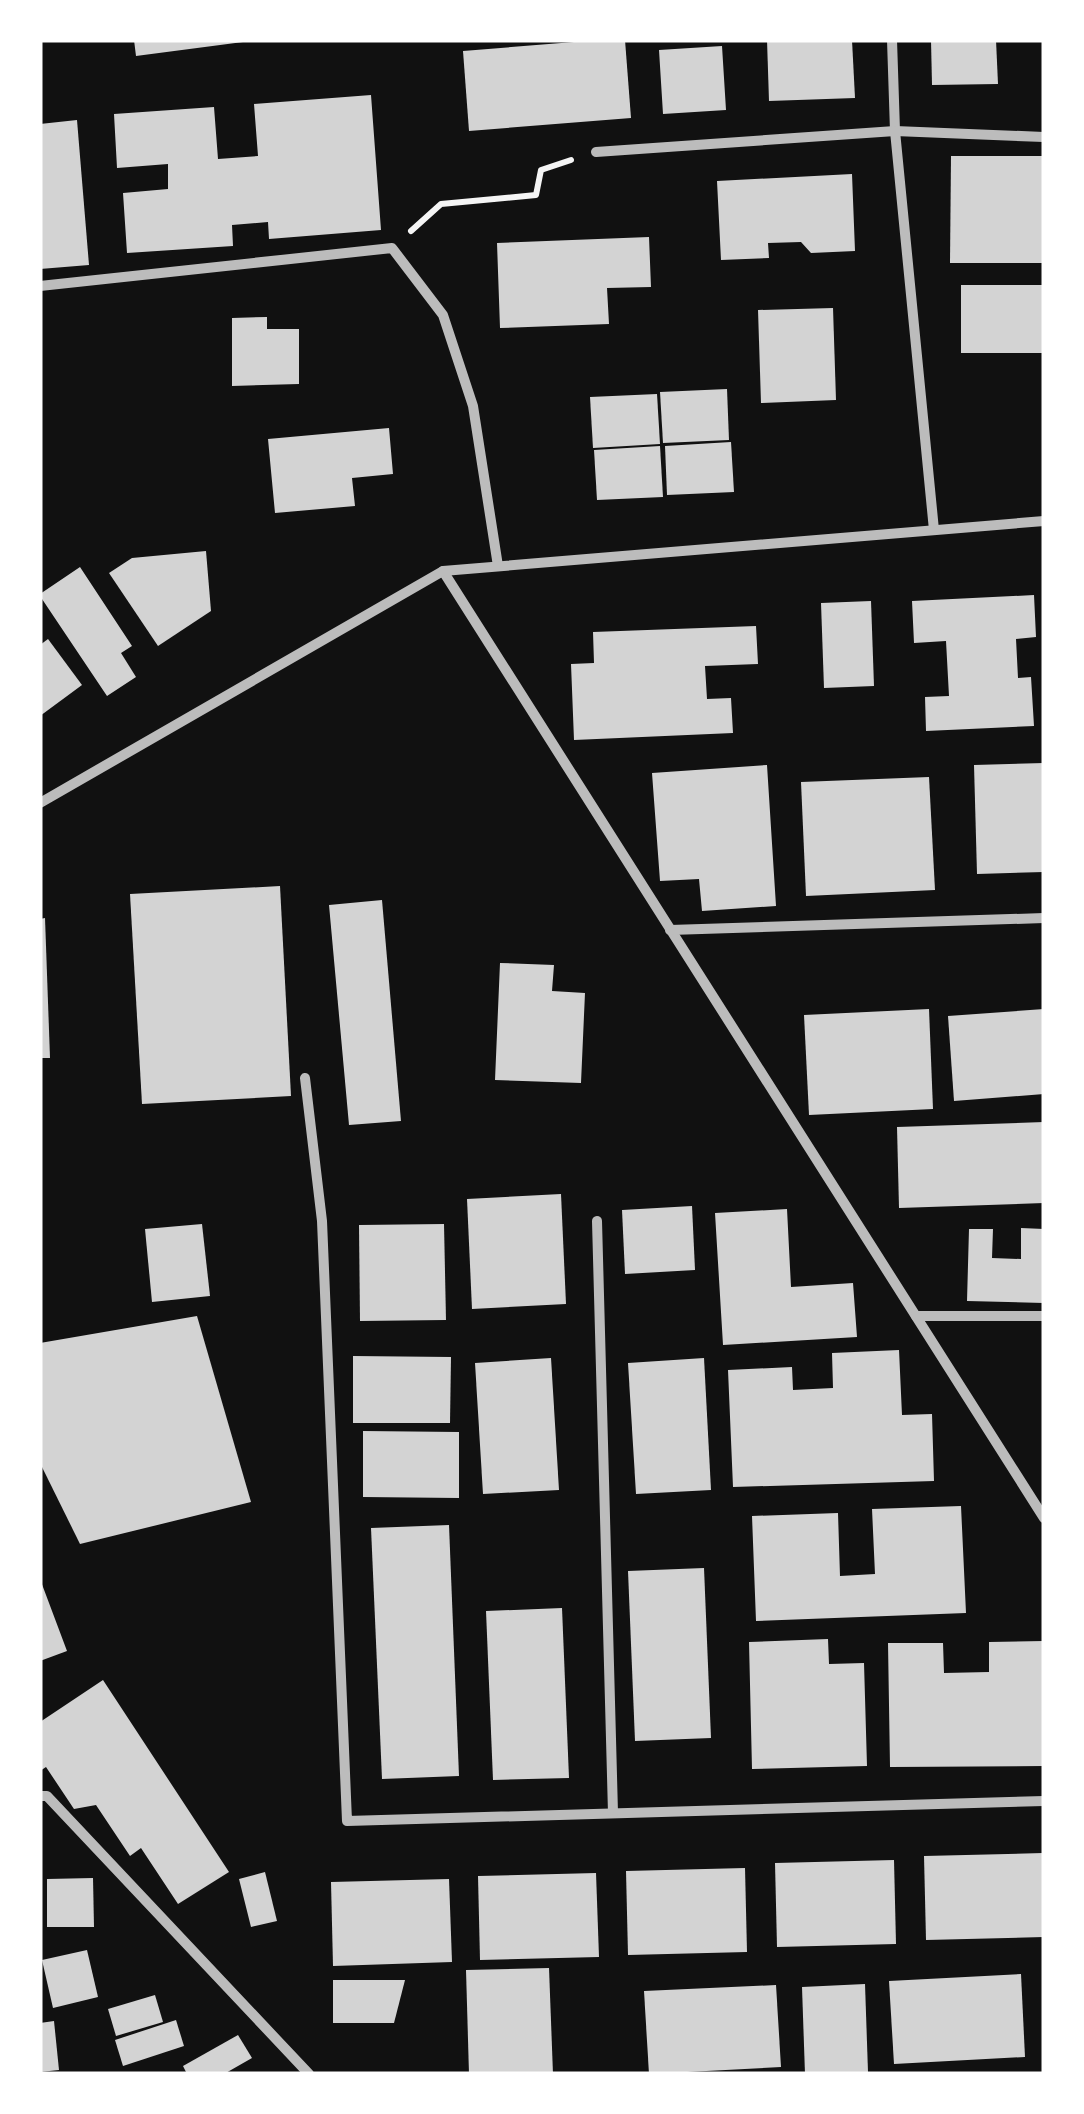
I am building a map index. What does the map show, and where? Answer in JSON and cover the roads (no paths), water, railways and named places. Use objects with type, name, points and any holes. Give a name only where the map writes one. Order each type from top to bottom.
[{"type":"street","points":[[892,40],[895,130],[934,530]]},
{"type":"street","points":[[596,152],[895,130],[1044,137]]},
{"type":"street","points":[[40,286],[392,248],[443,315],[473,406],[498,566]]},
{"type":"street","points":[[40,803],[442,571],[1044,521]]},
{"type":"street","points":[[442,571],[1044,1518]]},
{"type":"street","points":[[670,930],[1044,918]]},
{"type":"street","points":[[306,1078],[322,1221],[347,1822],[1044,1800]]},
{"type":"street","points":[[597,1221],[613,1813]]},
{"type":"street","points":[[916,1316],[1044,1316]]},
{"type":"street","points":[[40,1796],[47,1796],[309,2074]]}]
